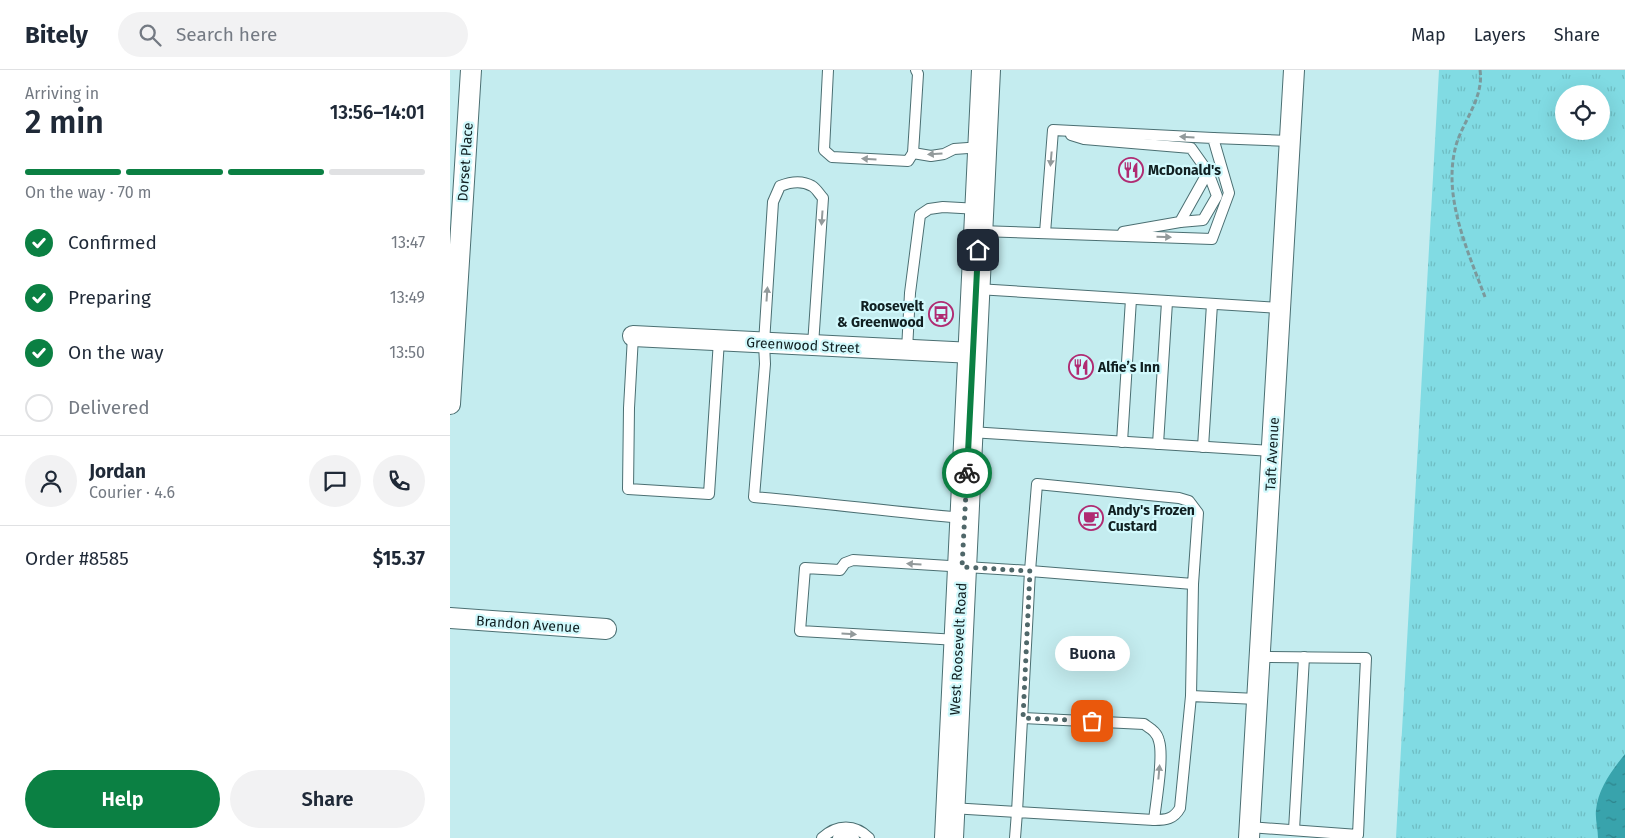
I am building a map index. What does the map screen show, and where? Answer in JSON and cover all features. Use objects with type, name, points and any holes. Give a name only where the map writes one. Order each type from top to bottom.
[{"type":"main road","name":"West Roosevelt Road","points":[[949,838],[986,70]]},
{"type":"street","name":"Dorset Place","points":[[450,404],[471,70]]},
{"type":"street","name":"Taft Avenue","points":[[1249,833],[1294,70]]},
{"type":"street","name":"Greenwood Street","points":[[632,336],[972,353]]},
{"type":"street","name":"Brandon Avenue","points":[[450,618],[606,629]]},
{"type":"lane","points":[[828,70],[824,150],[832,157],[908,161],[913,153],[918,74],[916,70]]},
{"type":"lane","points":[[1054,130],[1290,141]]},
{"type":"lane","points":[[1054,130],[1084,139],[1191,148],[1208,172],[1217,196],[1203,220],[1102,235]]},
{"type":"lane","points":[[1045,233],[1054,130]]},
{"type":"lane","points":[[907,350],[910,294],[920,215],[929,208],[943,207],[979,220],[1045,233],[1212,239],[1230,193],[1213,138]]},
{"type":"lane","points":[[913,153],[931,156],[944,154],[954,149],[983,147]]},
{"type":"lane","points":[[1180,222],[1208,172]]},
{"type":"lane","points":[[813,345],[823,198],[814,186],[790,182],[780,186],[773,202],[764,342],[765,364],[754,497],[965,518]]},
{"type":"lane","points":[[976,289],[1280,308]]},
{"type":"lane","points":[[1122,442],[1131,299]]},
{"type":"lane","points":[[1158,444],[1167,302]]},
{"type":"lane","points":[[1203,447],[1212,304]]},
{"type":"lane","points":[[632,336],[628,489],[709,494],[719,340]]},
{"type":"lane","points":[[969,432],[1272,451]]},
{"type":"lane","points":[[950,808],[1017,812],[1154,820],[1166,820],[1176,815],[1180,808],[1191,696],[1193,584],[1198,513],[1189,501],[1179,498],[1037,484],[1030,571],[1023,718],[1017,812],[1015,838]]},
{"type":"lane","points":[[959,640],[800,631],[805,568],[840,570],[845,563],[853,560],[1193,584]]},
{"type":"lane","points":[[1249,833],[1294,830],[1358,834],[1366,658],[1260,657]]},
{"type":"lane","points":[[1294,830],[1304,657]]},
{"type":"lane","points":[[1191,696],[1257,699]]},
{"type":"lane","points":[[1023,718],[1144,724],[1153,730],[1159,740],[1161,752],[1154,820]]},
{"type":"lane","points":[[822,838],[838,828],[847,827],[856,829],[870,838]]},
{"type":"lane","points":[[838,838],[847,836],[854,838]]},
{"type":"path","points":[[1480,70],[1480,88],[1456,148],[1453,186],[1455,205],[1460,223],[1485,297]]},
{"type":"green space","points":[[1439,70],[1625,70],[1625,838],[1396,838]]},
{"type":"water","points":[[1625,754],[1625,838],[1598,838],[1597,802],[1611,773]]},
{"type":"way so far","points":[[967,473],[962,567],[1030,571],[1023,718],[1092,721]]},
{"type":"place","name":"McDonald's","points":[[1131,170]]},
{"type":"place","name":"Roosevelt & Greenwood","points":[[941,314]]},
{"type":"place","name":"Alfie’s Inn","points":[[1081,367]]},
{"type":"place","name":"Andy's Frozen Custard","points":[[1091,518]]},
{"type":"place","name":"Buona","points":[[1092,721]]},
{"type":"route","points":[[967,473],[978,250]]}]
